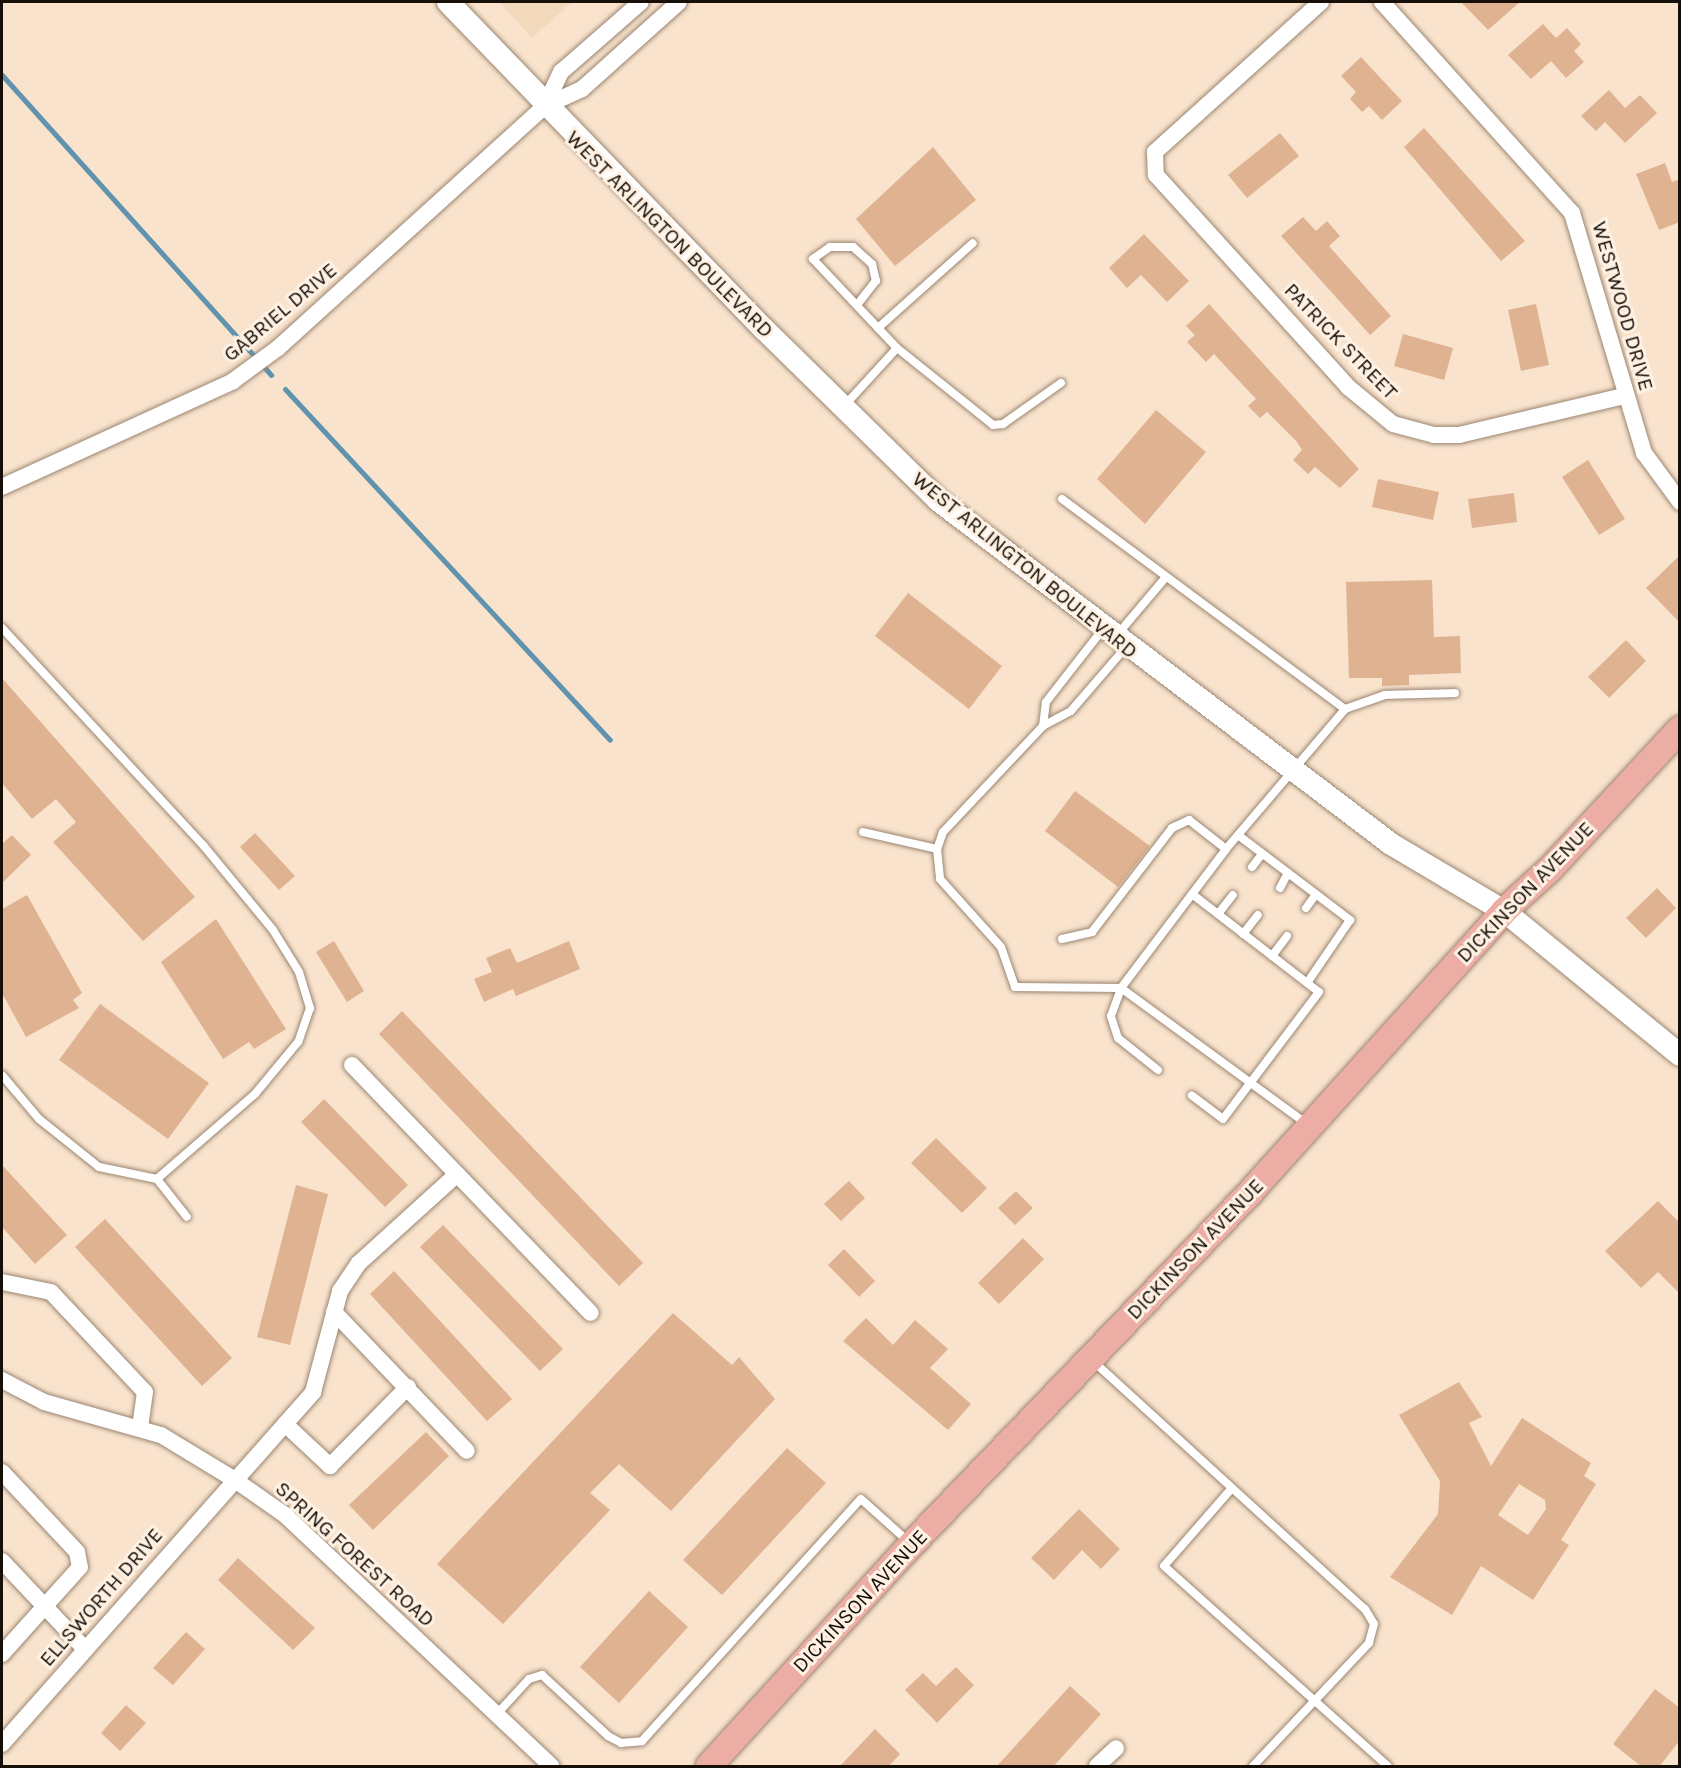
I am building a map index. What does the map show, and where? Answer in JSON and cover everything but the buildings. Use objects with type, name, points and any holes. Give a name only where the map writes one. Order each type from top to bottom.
[{"type":"main road","name":"WEST ARLINGTON BOULEVARD","points":[[448,2],[545,106],[843,408],[939,501],[1114,638],[1391,844],[1504,911],[1680,1056]]},
{"type":"main road","name":"DICKINSON AVENUE","points":[[709,1767],[912,1544],[1309,1126],[1504,911],[1680,729]]},
{"type":"street","points":[[545,106],[561,72],[641,2]]},
{"type":"street","points":[[545,106],[582,89],[679,2]]},
{"type":"street","name":"PATRICK STREET","points":[[1321,2],[1155,152],[1151,162],[1156,175],[1348,387],[1393,424],[1434,435],[1459,435],[1624,396]]},
{"type":"street","name":"WESTWOOD DRIVE","points":[[1382,2],[1572,213],[1582,236],[1624,396],[1644,453],[1680,502]]},
{"type":"street","name":"GABRIEL DRIVE","points":[[2,487],[242,374],[278,348],[545,106]]},
{"type":"street","points":[[352,1065],[591,1312]]},
{"type":"street","name":"ELLSWORTH DRIVE","points":[[2,1744],[313,1392],[340,1291],[359,1263],[457,1174]]},
{"type":"street","points":[[2,1282],[51,1292],[145,1392],[140,1428]]},
{"type":"street","points":[[334,1312],[467,1451]]},
{"type":"street","name":"SPRING FOREST ROAD","points":[[2,1380],[44,1402],[140,1428],[235,1480],[285,1515],[551,1767]]},
{"type":"street","points":[[285,1424],[330,1466],[408,1387]]},
{"type":"street","points":[[2,1472],[77,1552],[80,1568],[2,1654]]},
{"type":"street","points":[[2,1561],[85,1649]]},
{"type":"street","points":[[1097,1767],[1116,1748]]},
{"type":"lane","points":[[878,328],[973,243]]},
{"type":"lane","points":[[857,305],[876,280],[872,264],[853,247],[830,247],[813,259],[897,348],[993,425],[1004,424],[1061,383]]},
{"type":"lane","points":[[843,408],[897,348]]},
{"type":"lane","points":[[1062,499],[1345,709]]},
{"type":"lane","points":[[1043,726],[1046,702],[1114,638],[1166,578]]},
{"type":"lane","points":[[2,628],[203,844],[273,930],[299,972],[310,1008],[297,1042],[255,1094],[157,1179]]},
{"type":"lane","points":[[1114,638],[1071,711],[1043,726],[943,832],[937,849],[940,879],[1001,947],[1015,987],[1121,988],[1309,1126]]},
{"type":"lane","points":[[1158,1070],[1111,1029],[1121,988],[1226,849],[1290,770],[1317,747],[1345,709],[1385,695],[1455,693]]},
{"type":"lane","points":[[1062,939],[1092,932],[1172,828],[1188,820],[1226,849]]},
{"type":"lane","points":[[863,832],[937,849]]},
{"type":"lane","points":[[1238,835],[1350,920],[1307,982]]},
{"type":"lane","points":[[1252,867],[1262,854]]},
{"type":"lane","points":[[1280,888],[1288,873]]},
{"type":"lane","points":[[1192,894],[1318,992],[1223,1119],[1192,1096]]},
{"type":"lane","points":[[1306,908],[1316,894]]},
{"type":"lane","points":[[1218,914],[1233,895]]},
{"type":"lane","points":[[1244,934],[1258,915]]},
{"type":"lane","points":[[1272,956],[1287,936]]},
{"type":"lane","points":[[2,1075],[39,1119],[99,1167],[157,1179],[187,1216]]},
{"type":"lane","points":[[1090,1358],[1365,1609],[1374,1624],[1369,1642],[1253,1767]]},
{"type":"lane","points":[[1232,1488],[1164,1566],[1388,1767]]},
{"type":"lane","points":[[496,1715],[529,1679],[542,1675],[553,1680],[608,1736],[621,1743],[642,1741],[861,1500],[912,1544]]},
{"type":"shaded area","points":[[499,2],[572,2],[532,38]]},
{"type":"waterway","points":[[2,75],[271,375]]},
{"type":"waterway","points":[[285,389],[610,740]]}]
